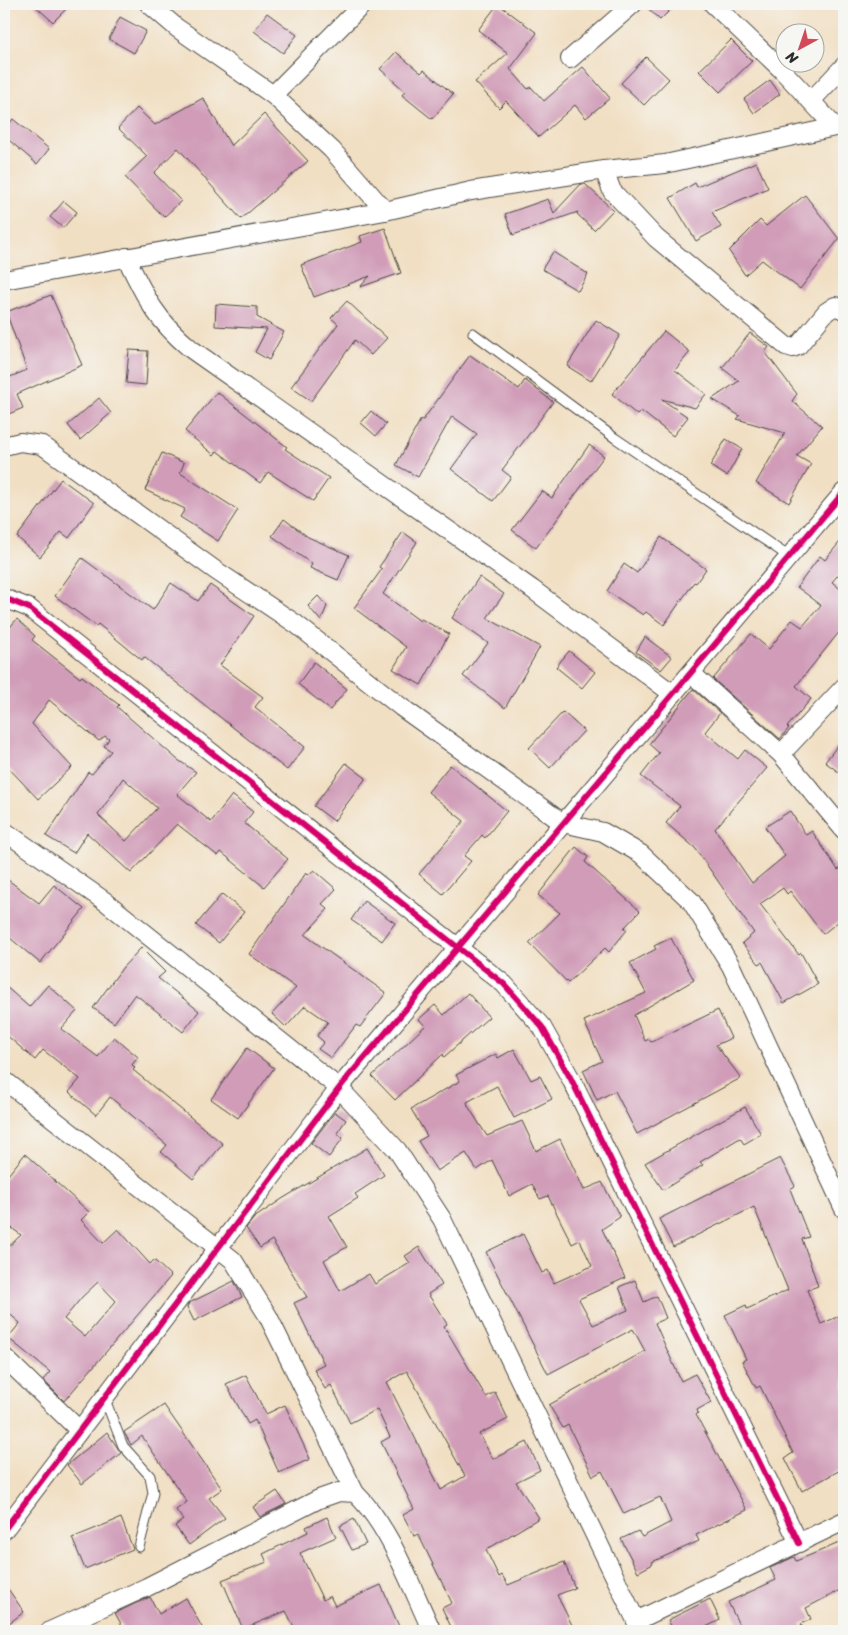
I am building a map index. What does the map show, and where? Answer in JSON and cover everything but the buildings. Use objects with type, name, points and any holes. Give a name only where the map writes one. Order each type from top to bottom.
[{"type":"street","points":[[149,4],[178,28],[273,95],[332,150],[385,211]]},
{"type":"street","points":[[273,95],[363,4]]},
{"type":"street","points":[[570,59],[633,4]]},
{"type":"street","points":[[713,4],[811,101],[839,126]]},
{"type":"street","points":[[811,101],[844,66]]},
{"type":"street","points":[[4,280],[385,211],[471,191],[604,170],[665,164],[839,126]]},
{"type":"street","points":[[604,170],[612,191],[656,238],[786,346],[793,348],[798,346],[826,312],[835,306],[844,310]]},
{"type":"street","points":[[126,257],[148,302],[159,318],[191,349],[532,589],[673,694]]},
{"type":"street","points":[[4,446],[20,442],[42,445],[215,570],[296,624],[401,708],[563,824],[603,832],[641,854],[691,901],[731,966],[844,1209]]},
{"type":"street","points":[[4,1530],[339,1088],[844,492]]},
{"type":"street","points":[[4,598],[29,608],[457,949],[504,984],[542,1027],[571,1079],[799,1543]]},
{"type":"street","points":[[691,673],[781,754],[844,830]]},
{"type":"street","points":[[781,754],[844,686]]},
{"type":"street","points":[[4,831],[106,902],[339,1088],[397,1150],[442,1219],[638,1626],[844,1521]]},
{"type":"street","points":[[4,1080],[233,1260],[268,1316],[355,1493],[366,1504],[394,1550],[432,1631]]},
{"type":"street","points":[[4,1356],[79,1430]]},
{"type":"street","points":[[50,1631],[146,1587],[319,1499],[339,1492],[355,1493]]},
{"type":"lane","points":[[473,333],[615,438],[788,556]]},
{"type":"lane","points":[[104,1397],[123,1446],[150,1476],[153,1493],[139,1547]]},
{"type":"cycle path","points":[[4,1530],[344,1082],[844,492]]},
{"type":"cycle path","points":[[4,598],[29,608],[504,984],[542,1027],[571,1079],[799,1543]]}]
